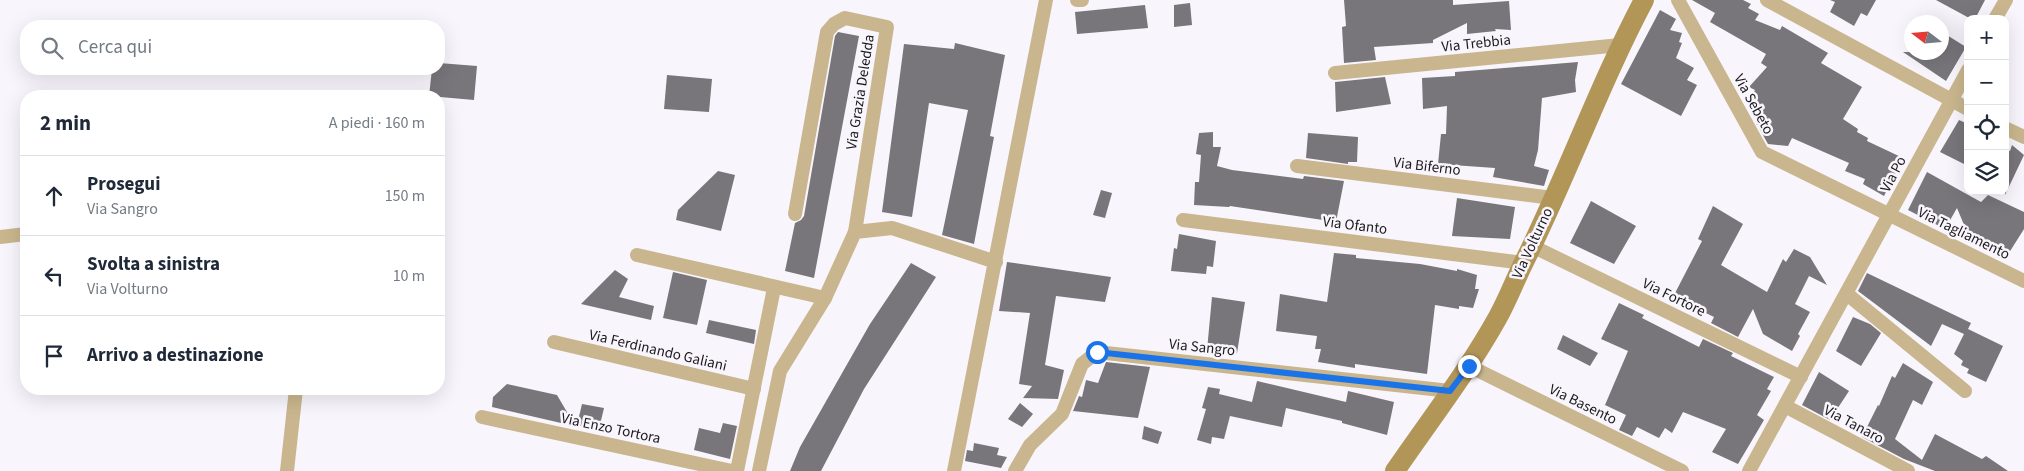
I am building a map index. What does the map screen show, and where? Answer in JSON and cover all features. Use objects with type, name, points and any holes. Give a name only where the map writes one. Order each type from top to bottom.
[{"type":"street","points":[[954,471],[1046,0]]},
{"type":"street","points":[[1077,0],[1082,0]]},
{"type":"street","name":"Via Volturno","points":[[1395,471],[1469,366],[1499,315],[1528,254],[1620,45],[1644,0]]},
{"type":"street","name":"Via Sebeto","points":[[1678,0],[1762,152],[1890,215]]},
{"type":"street","points":[[1767,0],[1964,107]]},
{"type":"street","points":[[1998,15],[2006,0]]},
{"type":"street","name":"Via Grazia Deledda","points":[[760,471],[780,371],[825,298],[854,232],[887,27],[845,18],[834,24],[827,32],[795,214]]},
{"type":"street","name":"Via Trebbia","points":[[1335,73],[1620,45]]},
{"type":"street","name":"Via Po","points":[[1749,471],[1964,77]]},
{"type":"street","points":[[2009,130],[2024,137]]},
{"type":"street","name":"Via Biferno","points":[[1297,166],[1553,198]]},
{"type":"street","name":"Via Tagliamento","points":[[1890,215],[2024,281]]},
{"type":"street","name":"Via Ofanto","points":[[1183,220],[1528,254]]},
{"type":"street","points":[[854,232],[892,228],[996,262]]},
{"type":"street","points":[[0,237],[20,235]]},
{"type":"street","name":"Via Fortore","points":[[1528,254],[1801,376]]},
{"type":"street","points":[[637,255],[774,288],[825,298]]},
{"type":"street","points":[[738,471],[774,288]]},
{"type":"street","points":[[1847,294],[1965,392]]},
{"type":"street","name":"Via Ferdinando Galiani","points":[[554,342],[754,389]]},
{"type":"street","name":"Via Sangro","points":[[1015,470],[1030,444],[1062,414],[1082,364],[1097,352],[1450,391]]},
{"type":"street","name":"Via Basento","points":[[1469,366],[1682,471]]},
{"type":"street","points":[[287,471],[295,395]]},
{"type":"street","name":"Via Tanaro","points":[[1786,406],[1908,471]]},
{"type":"street","name":"Via Enzo Tortora","points":[[482,418],[732,471]]},
{"type":"building","points":[[1344,0],[1453,0],[1453,5],[1509,1],[1511,30],[1495,29],[1496,31],[1467,34],[1467,23],[1433,40],[1433,43],[1374,47],[1376,60],[1344,63],[1342,27],[1346,26]]},
{"type":"building","points":[[1692,0],[1743,0],[1751,4],[1748,8],[1759,14],[1755,20],[1780,30],[1782,26],[1828,53],[1821,63],[1862,87],[1843,119],[1858,129],[1857,132],[1868,138],[1867,141],[1903,158],[1884,196],[1863,184],[1865,179],[1845,171],[1849,163],[1792,138],[1788,146],[1768,144],[1759,128],[1760,126],[1756,124],[1760,119],[1752,113],[1756,108],[1749,100],[1755,90],[1749,87],[1767,67],[1761,63],[1766,54],[1710,22],[1715,13]]},
{"type":"building","points":[[1830,0],[1876,0],[1867,16],[1861,13],[1854,26],[1830,12],[1835,2]]},
{"type":"building","points":[[1936,0],[1985,0],[1977,15],[1964,15]]},
{"type":"building","points":[[1190,3],[1192,25],[1174,27],[1174,5]]},
{"type":"building","points":[[1145,5],[1148,28],[1077,34],[1075,12]]},
{"type":"building","points":[[1660,10],[1676,19],[1670,30],[1682,33],[1679,42],[1682,43],[1676,58],[1694,68],[1687,80],[1697,85],[1681,116],[1621,84]]},
{"type":"building","points":[[838,32],[859,36],[814,278],[785,271],[795,223],[804,216],[835,36]]},
{"type":"building","points":[[1949,36],[1964,46],[1964,50],[1946,81],[1915,60],[1949,60]]},
{"type":"building","points":[[955,43],[1005,55],[990,136],[994,137],[974,244],[942,235],[968,110],[929,103],[912,217],[882,212],[904,44],[954,49]]},
{"type":"building","points":[[1578,62],[1575,80],[1576,92],[1542,98],[1538,150],[1534,166],[1549,170],[1544,186],[1493,177],[1495,168],[1438,164],[1441,134],[1446,134],[1447,106],[1423,109],[1422,78],[1455,76],[1455,72]]},
{"type":"building","points":[[445,63],[477,66],[474,100],[445,97],[445,90],[430,90],[431,75],[445,75]]},
{"type":"building","points":[[667,75],[712,79],[709,112],[664,109]]},
{"type":"building","points":[[1385,77],[1391,104],[1336,112],[1335,82]]},
{"type":"building","points":[[1959,120],[1964,122],[1964,164],[1940,152]]},
{"type":"building","points":[[1213,132],[1213,147],[1221,147],[1217,166],[1232,170],[1303,179],[1304,176],[1344,181],[1336,222],[1230,206],[1194,205],[1195,182],[1199,182],[1201,155],[1196,154],[1199,133]]},
{"type":"building","points":[[1308,133],[1358,137],[1357,162],[1348,162],[1348,164],[1306,158]]},
{"type":"building","points":[[2012,145],[2024,155],[2009,187],[2009,151]]},
{"type":"building","points":[[718,171],[735,175],[721,231],[676,220],[678,210]]},
{"type":"building","points":[[1927,172],[1964,193],[1964,195],[1968,195],[1981,202],[1988,195],[2024,212],[2024,229],[2007,256],[1969,237],[1957,208],[1945,229],[1908,210]]},
{"type":"building","points":[[1101,190],[1112,193],[1105,218],[1093,215]]},
{"type":"building","points":[[1457,198],[1515,207],[1510,239],[1452,236]]},
{"type":"building","points":[[1591,201],[1636,226],[1614,264],[1570,243]]},
{"type":"building","points":[[1713,206],[1743,224],[1721,265],[1767,292],[1783,259],[1786,262],[1794,249],[1810,257],[1827,285],[1809,276],[1795,304],[1810,312],[1798,334],[1800,336],[1792,351],[1763,334],[1753,309],[1738,337],[1711,323],[1714,317],[1673,297],[1702,241],[1698,239]]},
{"type":"building","points":[[1179,234],[1216,241],[1213,267],[1207,266],[1206,274],[1171,271],[1174,248],[1177,249]]},
{"type":"building","points":[[1334,253],[1356,255],[1356,258],[1420,264],[1457,271],[1457,269],[1477,275],[1475,289],[1479,289],[1473,308],[1459,306],[1459,309],[1435,305],[1427,374],[1355,364],[1355,368],[1318,362],[1321,349],[1315,349],[1317,336],[1276,331],[1280,294],[1327,302]]},
{"type":"building","points":[[1007,262],[1111,277],[1105,302],[1056,296],[1045,365],[1064,370],[1058,399],[1023,398],[1032,386],[1019,384],[1030,313],[999,311]]},
{"type":"building","points":[[911,263],[936,277],[864,389],[821,471],[790,471],[800,447],[870,324]]},
{"type":"building","points":[[615,270],[628,279],[619,297],[654,306],[651,320],[581,304]]},
{"type":"building","points":[[673,272],[707,280],[697,325],[663,318]]},
{"type":"building","points":[[1867,273],[1971,323],[1968,329],[2003,346],[1986,382],[1967,373],[1969,369],[1961,365],[1963,361],[1954,354],[1964,334],[1942,324],[1931,346],[1858,291]]},
{"type":"building","points":[[1212,297],[1245,302],[1237,353],[1207,350]]},
{"type":"building","points":[[1619,303],[1644,315],[1642,318],[1699,347],[1703,339],[1733,353],[1731,356],[1774,377],[1767,389],[1771,391],[1757,415],[1764,420],[1738,464],[1712,452],[1726,429],[1683,412],[1672,433],[1665,428],[1659,438],[1637,427],[1632,436],[1619,430],[1626,415],[1605,405],[1628,351],[1601,339]]},
{"type":"building","points":[[1853,317],[1870,324],[1881,333],[1861,366],[1836,351]]},
{"type":"building","points":[[709,320],[756,330],[754,344],[706,333]]},
{"type":"building","points":[[1563,335],[1598,353],[1590,366],[1557,349]]},
{"type":"building","points":[[1106,362],[1150,367],[1138,418],[1073,411],[1079,396],[1082,397],[1086,380],[1098,383]]},
{"type":"building","points":[[1903,363],[1933,382],[1922,405],[1913,400],[1895,439],[1922,460],[1935,434],[1982,459],[1986,456],[2008,471],[1935,471],[1904,459],[1862,437],[1879,406],[1892,376],[1895,378]]},
{"type":"building","points":[[1819,372],[1849,391],[1830,420],[1802,405]]},
{"type":"building","points":[[1257,381],[1346,402],[1348,391],[1394,402],[1387,435],[1342,423],[1342,421],[1286,408],[1282,427],[1230,416],[1224,439],[1212,437],[1211,444],[1197,440],[1206,409],[1202,408],[1208,387],[1220,389],[1219,394],[1252,402]]},
{"type":"building","points":[[507,384],[557,395],[574,424],[562,421],[561,423],[492,407],[493,397]]},
{"type":"building","points":[[1020,403],[1033,414],[1022,427],[1008,419]]},
{"type":"building","points":[[582,404],[604,408],[599,429],[577,425]]},
{"type":"building","points":[[723,423],[737,426],[730,459],[694,450],[699,428],[720,433]]},
{"type":"building","points":[[1144,426],[1162,432],[1158,444],[1142,439]]},
{"type":"building","points":[[974,443],[999,448],[997,455],[1007,457],[1001,468],[965,461],[967,450],[973,451]]},
{"type":"route","points":[[1097,352],[1450,391],[1469,366]]}]
